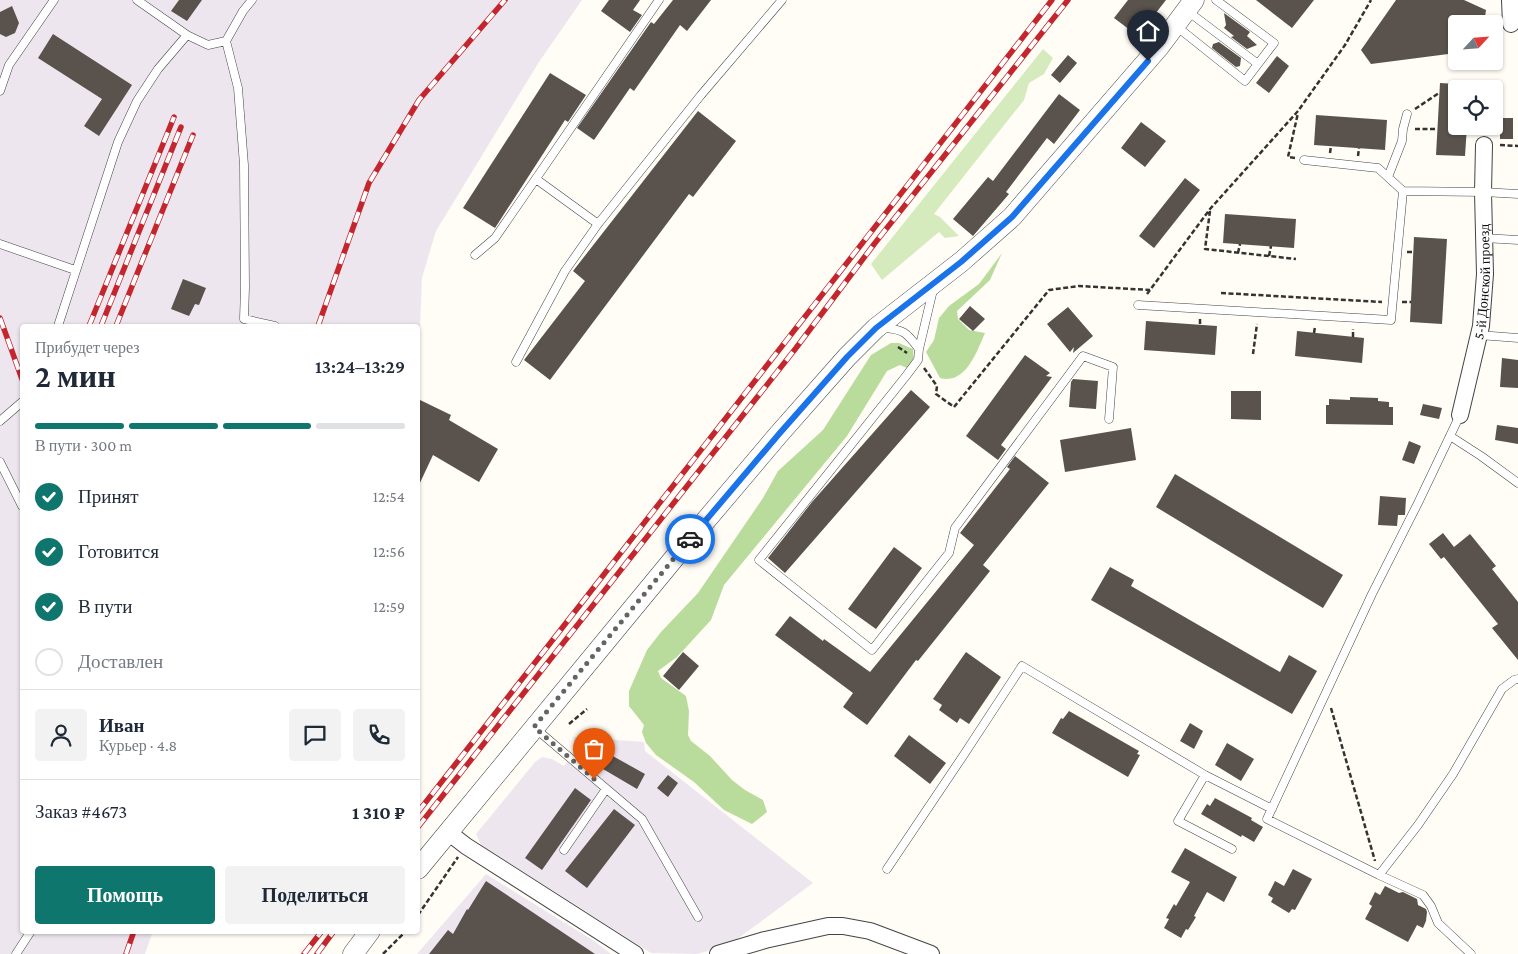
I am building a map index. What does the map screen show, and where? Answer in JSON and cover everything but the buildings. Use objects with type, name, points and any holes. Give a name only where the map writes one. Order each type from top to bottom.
[{"type":"street","points":[[1510,0],[1514,25]]},
{"type":"street","points":[[420,867],[692,537],[847,357],[876,328],[961,262],[1012,217],[1159,47],[1185,12]]},
{"type":"street","name":"5-й Донской проезд","points":[[1460,414],[1481,326],[1485,274],[1484,145]]},
{"type":"street","points":[[448,832],[466,846],[636,954]]},
{"type":"street","points":[[718,954],[765,940],[828,926],[843,926],[870,931],[931,954]]},
{"type":"street","points":[[353,954],[368,934]]},
{"type":"lane","points":[[0,91],[9,66],[54,0]]},
{"type":"lane","points":[[137,0],[187,35],[208,45],[226,41]]},
{"type":"lane","points":[[252,0],[243,11],[226,41],[238,88],[244,165],[244,319],[266,324]]},
{"type":"lane","points":[[475,255],[495,238],[659,0]]},
{"type":"lane","points":[[516,362],[565,271],[598,224],[701,95],[782,0]]},
{"type":"lane","points":[[1185,12],[1245,81],[1274,43],[1216,0]]},
{"type":"lane","points":[[1185,12],[1258,64]]},
{"type":"lane","points":[[59,324],[118,142],[137,101],[158,70],[187,35]]},
{"type":"lane","points":[[1388,177],[1402,141],[1407,114]]},
{"type":"lane","points":[[1304,160],[1378,168],[1403,191],[1518,194]]},
{"type":"lane","points":[[536,178],[598,224]]},
{"type":"lane","points":[[1138,306],[1391,320],[1403,191]]},
{"type":"lane","points":[[1484,238],[1518,240]]},
{"type":"lane","points":[[0,244],[75,270]]},
{"type":"lane","points":[[935,282],[918,360],[759,560],[872,650],[949,554],[955,528],[1083,356],[1113,367],[1109,419]]},
{"type":"lane","points":[[876,328],[898,329],[910,336],[919,349]]},
{"type":"lane","points":[[1479,335],[1518,338]]},
{"type":"lane","points":[[0,421],[20,404]]},
{"type":"lane","points":[[1460,414],[1372,594],[1267,819],[1378,875],[1423,895],[1431,906],[1438,923],[1471,954]]},
{"type":"lane","points":[[1450,436],[1518,483]]},
{"type":"lane","points":[[0,462],[20,502]]},
{"type":"lane","points":[[887,869],[1022,666],[1205,775],[1272,809]]},
{"type":"lane","points":[[1378,875],[1418,825],[1453,774],[1502,689],[1518,679]]},
{"type":"lane","points":[[534,727],[642,819],[698,917]]},
{"type":"lane","points":[[1205,775],[1178,821],[1232,848]]},
{"type":"lane","points":[[564,850],[606,789]]},
{"type":"lane","points":[[16,954],[29,934]]},
{"type":"path","points":[[1138,306],[1210,209],[1298,111],[1345,45],[1371,0]]},
{"type":"path","points":[[1407,114],[1439,93]]},
{"type":"path","points":[[1298,111],[1288,157],[1304,160]]},
{"type":"path","points":[[1403,129],[1437,128]]},
{"type":"path","points":[[1210,209],[1205,249],[1296,259]]},
{"type":"path","points":[[1238,253],[1240,244]]},
{"type":"path","points":[[1269,256],[1272,246]]},
{"type":"path","points":[[918,360],[938,386],[936,394],[954,406],[1049,290],[1079,286],[1150,290]]},
{"type":"path","points":[[1221,293],[1393,302]]},
{"type":"path","points":[[1253,354],[1258,312]]},
{"type":"path","points":[[1326,692],[1378,875]]},
{"type":"path","points":[[569,724],[587,708]]},
{"type":"path","points":[[420,913],[466,846]]},
{"type":"path","points":[[383,954],[403,934]]},
{"type":"shaded area","points":[[0,0],[582,0],[539,62],[436,231],[422,278],[420,329],[420,324],[20,324],[20,934],[152,934],[145,954],[0,954]]},
{"type":"shaded area","points":[[574,737],[644,742],[645,751],[813,883],[729,945],[697,954],[651,953],[481,845],[476,834],[535,762],[542,757],[552,759],[564,766],[575,752]]},
{"type":"shaded area","points":[[486,874],[594,941],[611,954],[417,954]]},
{"type":"green space","points":[[1043,49],[1053,58],[1044,74],[1029,83],[1024,100],[934,214],[940,217],[959,236],[945,238],[939,232],[882,280],[871,264]]},
{"type":"green space","points":[[1002,253],[990,280],[957,311],[958,319],[969,330],[985,333],[974,357],[964,372],[949,379],[940,378],[926,352],[934,340],[939,318],[949,306],[979,284]]},
{"type":"green space","points":[[891,343],[899,343],[913,349],[914,365],[907,368],[900,365],[887,371],[847,436],[724,585],[711,620],[677,657],[658,671],[661,678],[686,696],[689,711],[688,735],[691,741],[710,756],[732,780],[763,800],[767,812],[752,824],[724,810],[694,782],[656,755],[646,743],[642,732],[644,725],[629,706],[629,691],[647,650],[661,632],[698,593],[763,498],[778,471],[823,430],[871,355]]},
{"type":"railway","points":[[319,324],[369,183],[419,100],[505,0]]},
{"type":"railway","points":[[420,809],[1052,0]]},
{"type":"railway","points":[[420,824],[796,348],[875,243],[1068,0]]},
{"type":"railway","points":[[90,324],[174,117]]},
{"type":"railway","points":[[102,324],[181,127]]},
{"type":"railway","points":[[117,324],[193,135]]},
{"type":"railway","points":[[0,318],[20,373]]},
{"type":"railway","points":[[126,954],[133,934]]},
{"type":"railway","points":[[304,954],[320,934]]},
{"type":"railway","points":[[317,954],[332,934]]},
{"type":"way so far","points":[[594,779],[534,727],[690,539]]},
{"type":"route","points":[[690,539],[847,357],[876,328],[961,262],[1012,217],[1148,61]]}]
